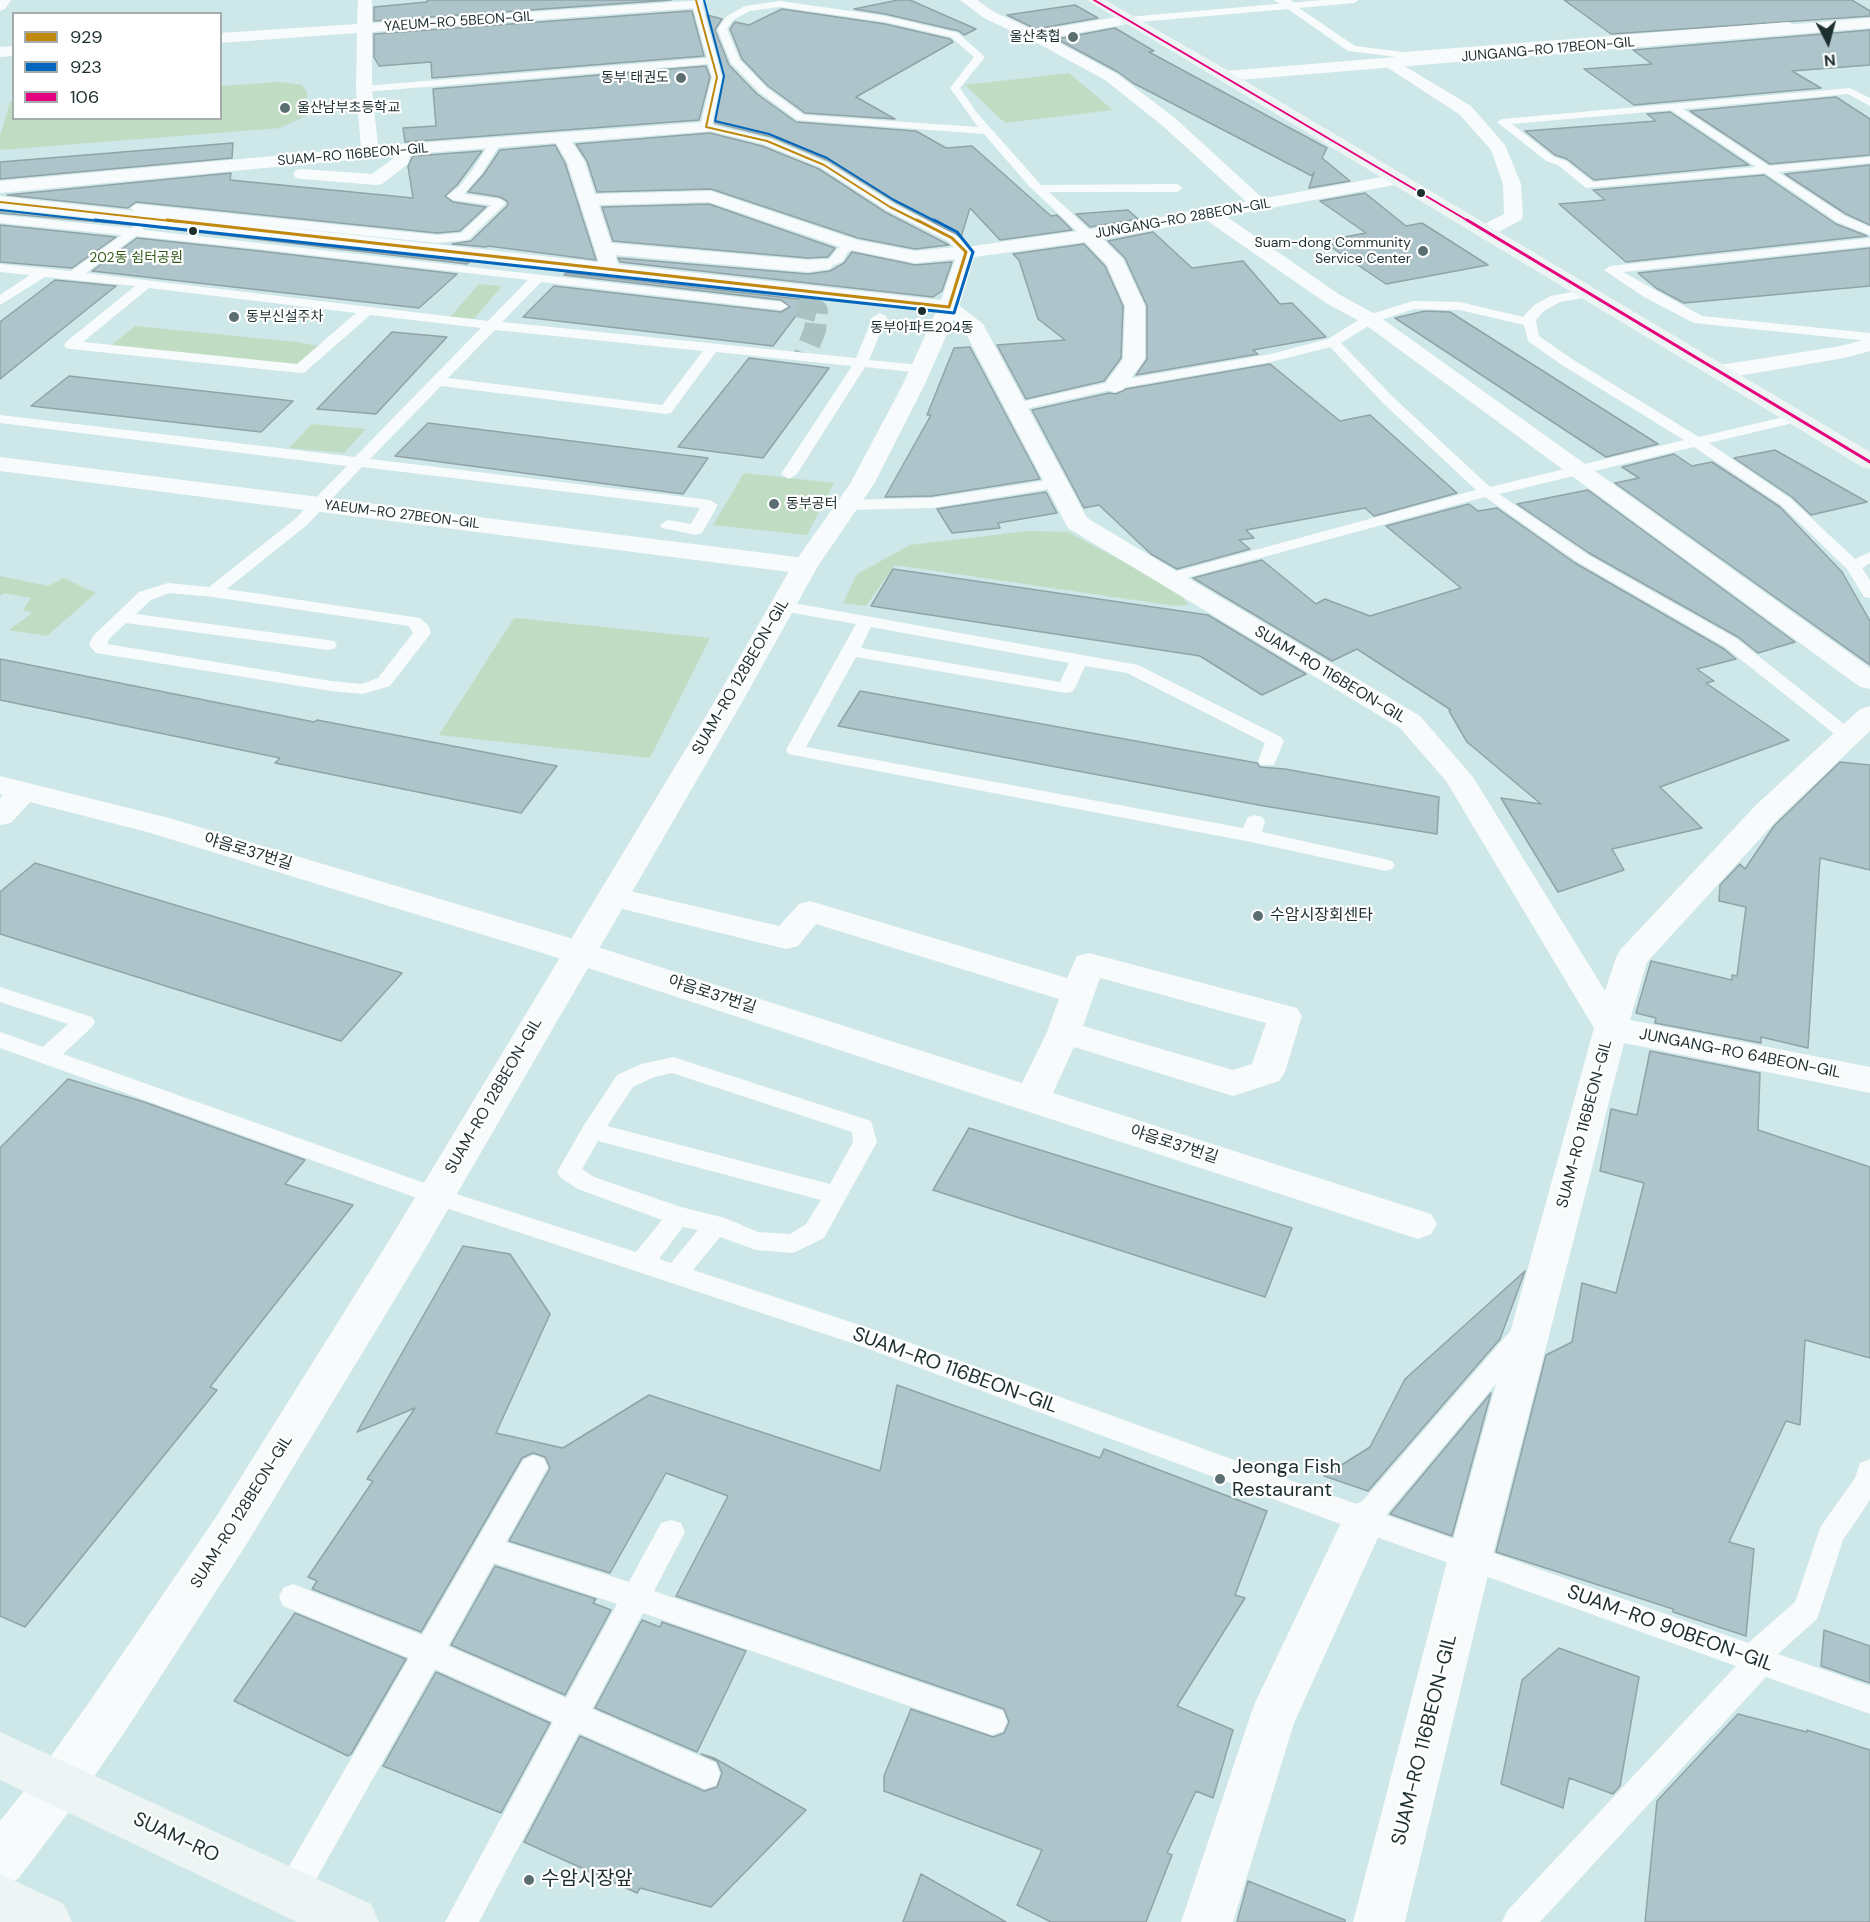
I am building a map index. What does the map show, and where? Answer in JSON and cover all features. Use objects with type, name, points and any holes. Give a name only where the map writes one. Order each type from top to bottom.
[{"type":"main road","points":[[1094,0],[1226,76],[1870,462]]},
{"type":"main road","name":"SUAM-RO","points":[[0,1755],[353,1922]]},
{"type":"main road","points":[[0,1899],[46,1922]]},
{"type":"street","points":[[0,6],[4,0]]},
{"type":"street","points":[[365,0],[364,89],[370,153]]},
{"type":"street","points":[[967,0],[989,15],[1111,77],[1169,122],[1261,205]]},
{"type":"street","name":"YAEUM-RO 5BEON-GIL","points":[[222,38],[365,29],[697,2]]},
{"type":"street","points":[[1033,36],[1128,20]]},
{"type":"street","name":"JUNGANG-RO 17BEON-GIL","points":[[1226,76],[1870,21]]},
{"type":"street","points":[[1391,63],[1465,110],[1499,149],[1512,184],[1514,216],[1486,231]]},
{"type":"street","name":"SUAM-RO 116BEON-GIL","points":[[269,166],[396,150],[706,127]]},
{"type":"street","points":[[561,138],[576,162],[610,270]]},
{"type":"street","points":[[0,187],[36,188],[220,166],[269,166],[376,180],[402,160],[403,156],[396,150]]},
{"type":"street","name":"JUNGANG-RO 28BEON-GIL","points":[[588,200],[689,195],[711,197],[853,245],[915,257],[1089,236],[1399,179]]},
{"type":"street","points":[[0,202],[949,307],[966,252]]},
{"type":"street","points":[[1210,214],[1333,299],[1370,319],[1870,681]]},
{"type":"street","points":[[1089,236],[1116,263],[1135,306],[1134,359],[1115,385]]},
{"type":"street","points":[[604,248],[801,266],[823,264]]},
{"type":"street","name":"SUAM-RO 116BEON-GIL","points":[[949,307],[972,324],[1077,523],[1410,723],[1458,777],[1611,1028],[1470,1558],[1379,1922]]},
{"type":"street","name":"SUAM-RO 128BEON-GIL","points":[[0,1861],[60,1784],[231,1532],[436,1196],[805,566],[866,476],[921,369],[949,307]]},
{"type":"street","points":[[1720,372],[1844,352],[1870,344]]},
{"type":"street","name":"YAEUM-RO 27BEON-GIL","points":[[0,464],[805,566]]},
{"type":"street","points":[[1611,1028],[1632,958],[1767,812],[1870,715]]},
{"type":"street","points":[[0,816],[12,788]]},
{"type":"street","name":"야음로37번길","points":[[12,788],[158,825],[579,952],[1418,1224]]},
{"type":"street","points":[[613,897],[786,938],[810,911],[1077,993]]},
{"type":"street","points":[[1032,1099],[1064,1032],[1089,964],[1285,1016],[1268,1072],[1233,1083],[1064,1032]]},
{"type":"street","name":"JUNGANG-RO 64BEON-GIL","points":[[1611,1028],[1870,1080]]},
{"type":"street","points":[[1207,1922],[1271,1720],[1364,1520]]},
{"type":"lane","points":[[1128,20],[1285,3],[1354,0]]},
{"type":"lane","points":[[697,2],[717,82],[706,127]]},
{"type":"lane","points":[[1285,3],[1352,49],[1404,55],[1870,21]]},
{"type":"lane","points":[[987,131],[801,118],[763,90],[735,61],[723,29],[730,18],[748,8],[780,4],[885,19],[954,35],[980,57],[955,88],[987,131],[1039,189],[1089,236]]},
{"type":"lane","points":[[1668,34],[1652,25],[1799,15]]},
{"type":"lane","points":[[364,89],[713,61]]},
{"type":"lane","points":[[1870,104],[1850,91],[1502,122],[1550,159],[1563,163],[1590,186],[1870,160]]},
{"type":"lane","points":[[1673,107],[1841,219],[1870,231]]},
{"type":"lane","name":"SUAM-RO 116BEON-GIL","points":[[706,127],[767,141],[824,165],[890,207],[952,238],[966,252]]},
{"type":"lane","points":[[136,208],[437,239],[465,236],[500,203],[453,196],[463,189],[478,171],[495,143]]},
{"type":"lane","points":[[1039,189],[1177,188]]},
{"type":"lane","points":[[0,219],[134,231],[781,306]]},
{"type":"lane","points":[[74,275],[154,219]]},
{"type":"lane","points":[[1870,242],[1610,270],[1649,294],[1699,320],[1870,337]]},
{"type":"lane","points":[[823,264],[833,262],[842,251],[853,245]]},
{"type":"lane","points":[[0,268],[491,325],[921,369]]},
{"type":"lane","points":[[0,301],[42,273]]},
{"type":"lane","points":[[213,592],[301,522],[537,278]]},
{"type":"lane","points":[[146,284],[71,345],[300,369],[367,310]]},
{"type":"lane","points":[[1588,293],[1556,299],[1539,308],[1529,319],[1533,338],[1786,502],[1853,566],[1870,593]]},
{"type":"lane","points":[[1016,407],[1115,385],[1271,358],[1333,342],[1370,319],[1413,305],[1460,306],[1530,323]]},
{"type":"lane","points":[[789,474],[861,363],[880,317]]},
{"type":"lane","points":[[1333,342],[1389,401],[1487,492],[1582,558],[1731,643],[1848,736]]},
{"type":"lane","points":[[436,381],[666,410],[712,348]]},
{"type":"lane","points":[[1169,578],[1487,492],[1796,418]]},
{"type":"lane","points":[[0,419],[710,504],[696,530],[668,525]]},
{"type":"lane","points":[[847,505],[932,503],[988,496],[1056,483]]},
{"type":"lane","points":[[1853,566],[1870,557]]},
{"type":"lane","points":[[168,588],[213,592],[408,620],[418,626],[422,633],[384,682],[363,689],[331,686],[102,649],[98,645],[102,636],[122,617],[145,596],[158,590],[168,588]]},
{"type":"lane","points":[[782,606],[1131,669],[1275,741],[1267,761]]},
{"type":"lane","points":[[122,617],[328,645]]},
{"type":"lane","points":[[866,621],[795,750],[1253,828],[1385,865]]},
{"type":"lane","points":[[851,651],[1066,688],[1079,659]]},
{"type":"lane","points":[[0,994],[84,1022],[46,1056]]},
{"type":"lane","name":"SUAM-RO 116BEON-GIL","points":[[0,1040],[436,1196],[866,1337],[1470,1558]]},
{"type":"lane","points":[[672,1065],[863,1126],[865,1142],[836,1195],[815,1232],[793,1244],[756,1241],[716,1224],[678,1216],[586,1183],[569,1172],[592,1131],[625,1081],[649,1070],[672,1065]]},
{"type":"lane","points":[[592,1131],[836,1195]]},
{"type":"lane","points":[[642,1263],[678,1216]]},
{"type":"lane","points":[[676,1275],[716,1224]]},
{"type":"lane","points":[[1364,1520],[1532,1324]]},
{"type":"lane","points":[[291,1893],[534,1467]]},
{"type":"lane","points":[[1518,1922],[1757,1660],[1807,1610],[1831,1535],[1867,1482],[1870,1471]]},
{"type":"lane","points":[[461,1922],[671,1532]]},
{"type":"lane","points":[[488,1549],[635,1597],[992,1721]]},
{"type":"lane","name":"SUAM-RO 90BEON-GIL","points":[[1470,1558],[1870,1700]]},
{"type":"lane","points":[[293,1597],[429,1652],[705,1774]]},
{"type":"green space","points":[[1069,73],[1113,110],[1005,123],[965,85]]},
{"type":"green space","points":[[280,82],[302,85],[307,92],[306,116],[280,128],[0,150],[0,136],[10,102],[12,102],[12,120],[222,120],[222,86]]},
{"type":"green space","points":[[479,284],[502,286],[474,319],[450,317]]},
{"type":"green space","points":[[135,326],[297,342],[324,347],[301,368],[108,348]]},
{"type":"green space","points":[[312,424],[366,429],[344,453],[289,448]]},
{"type":"green space","name":"동부공터","points":[[744,473],[834,483],[807,535],[713,525]]},
{"type":"green space","points":[[1028,531],[1068,532],[1180,592],[1188,605],[1175,606],[895,565],[866,606],[843,603],[857,574],[910,545]]},
{"type":"green space","points":[[0,576],[48,586],[63,578],[96,593],[47,636],[9,630],[32,613],[23,610],[31,598],[4,593],[0,596]]},
{"type":"green space","points":[[514,618],[710,638],[650,758],[439,735]]},
{"type":"building","points":[[427,0],[671,0],[374,21],[374,7],[427,2]]},
{"type":"building","points":[[898,0],[910,0],[976,29],[964,35],[959,31],[854,9]]},
{"type":"building","points":[[1564,0],[1852,0],[1870,11],[1870,16],[1611,34]]},
{"type":"building","points":[[1075,5],[1098,18],[1036,29],[1007,15]]},
{"type":"building","points":[[782,9],[885,24],[950,39],[953,42],[856,97],[895,119],[805,113],[768,86],[742,59],[730,29],[735,22],[749,25]]},
{"type":"building","points":[[692,11],[704,56],[432,78],[431,62],[379,66],[374,57],[374,34]]},
{"type":"building","points":[[707,15],[722,19],[715,30],[729,65],[757,94],[796,122],[916,131],[946,148],[972,146],[1051,216],[1057,215],[1072,230],[1000,240],[970,208],[961,237],[895,202],[829,161],[772,137],[715,123],[724,76]]},
{"type":"building","points":[[1115,28],[1154,51],[1149,52],[1327,148],[1322,158],[1350,181],[1309,188],[1314,172],[1312,176],[1133,83],[1118,72],[1057,39]]},
{"type":"building","points":[[1870,30],[1870,65],[1792,71],[1821,88],[1634,105],[1584,69],[1652,64],[1633,50]]},
{"type":"building","points":[[706,66],[710,77],[699,120],[405,142],[403,128],[436,126],[433,89]]},
{"type":"building","points":[[1836,97],[1870,119],[1870,155],[1770,164],[1690,111]]},
{"type":"building","points":[[1670,112],[1749,165],[1594,180],[1567,159],[1555,155],[1525,131],[1656,121],[1647,114]]},
{"type":"building","points":[[710,133],[762,146],[819,169],[885,212],[949,245],[915,249],[858,238],[711,189],[597,192],[587,161],[576,144]]},
{"type":"building","points":[[233,143],[232,158],[0,179],[0,162]]},
{"type":"building","points":[[555,145],[565,163],[596,260],[488,246],[452,244],[471,241],[508,205],[507,201],[500,197],[468,192],[484,174],[500,150]]},
{"type":"building","points":[[482,151],[457,185],[445,196],[453,202],[486,207],[460,231],[437,233],[136,202],[128,208],[7,195],[231,173],[230,180],[413,198],[408,166],[413,156]]},
{"type":"building","points":[[1870,165],[1870,225],[1846,214],[1785,174]]},
{"type":"building","points":[[1764,175],[1836,224],[1867,236],[1626,262],[1559,204],[1605,200],[1593,190]]},
{"type":"building","points":[[1365,193],[1406,226],[1422,223],[1488,265],[1386,284],[1322,241],[1366,233],[1320,201]]},
{"type":"building","points":[[709,204],[835,248],[828,257],[808,258],[613,241],[602,207]]},
{"type":"building","points":[[0,210],[132,225],[0,213]]},
{"type":"building","points":[[1128,210],[1138,219],[1090,227],[1076,214]]},
{"type":"building","points":[[0,225],[116,237],[72,268],[0,262]]},
{"type":"building","points":[[145,226],[470,262],[467,264]]},
{"type":"building","points":[[1153,232],[1192,268],[1243,261],[1280,304],[1292,303],[1326,337],[1253,350],[1258,354],[1136,375],[1147,359],[1147,306],[1125,258],[1108,241]]},
{"type":"building","points":[[137,238],[457,274],[419,308],[92,271]]},
{"type":"building","points":[[1084,244],[1105,266],[1123,306],[1121,358],[1104,381],[1026,399],[997,345],[1065,340],[1038,319],[1019,260],[1013,254]]},
{"type":"building","points":[[1870,248],[1870,286],[1684,303],[1656,288],[1638,273]]},
{"type":"building","points":[[852,252],[915,265],[952,262],[942,291],[933,297],[620,262],[618,258],[808,274],[830,271],[844,263]]},
{"type":"building","points":[[566,273],[808,300],[773,346],[523,317],[554,286],[781,312],[790,307],[781,300],[564,275]]},
{"type":"building","points":[[55,280],[116,286],[0,379],[0,322]]},
{"type":"building","points":[[1425,311],[1450,312],[1658,444],[1606,457],[1395,318]]},
{"type":"building","points":[[392,332],[447,337],[376,414],[317,409]]},
{"type":"building","points":[[970,347],[1040,479],[932,496],[885,497],[931,415],[927,415],[954,348]]},
{"type":"building","points":[[749,358],[829,368],[763,458],[678,447]]},
{"type":"building","points":[[1270,364],[1340,421],[1370,415],[1457,493],[1374,516],[1365,508],[1246,530],[1254,538],[1239,540],[1250,549],[1177,569],[1151,554],[1099,505],[1084,508],[1032,410],[1109,393],[1116,394],[1126,389]]},
{"type":"building","points":[[69,376],[293,401],[261,432],[31,406]]},
{"type":"building","points":[[428,423],[708,458],[683,494],[395,456]]},
{"type":"building","points":[[1775,450],[1867,502],[1811,515],[1792,497],[1734,458]]},
{"type":"building","points":[[1674,454],[1692,466],[1712,462],[1780,507],[1842,572],[1870,621],[1870,665],[1615,483],[1639,478],[1622,467]]},
{"type":"building","points":[[1588,490],[1795,642],[1758,653],[1738,637],[1589,553],[1517,504]]},
{"type":"building","points":[[1046,492],[1057,513],[998,523],[1000,528],[952,533],[937,509]]},
{"type":"building","points":[[1469,504],[1478,511],[1497,508],[1575,563],[1724,649],[1736,659],[1697,669],[1714,681],[1706,683],[1789,740],[1660,787],[1702,828],[1612,849],[1624,870],[1558,892],[1501,798],[1541,804],[1467,742],[1449,711],[1451,710],[1357,649],[1332,661],[1193,578],[1262,560],[1316,604],[1325,599],[1370,616],[1461,588],[1386,526]]},
{"type":"building","points":[[893,569],[1208,615],[1306,674],[1262,695],[1200,656],[871,606]]},
{"type":"building","points":[[0,659],[314,722],[317,720],[557,766],[521,813],[275,763],[280,758],[0,700]]},
{"type":"building","points":[[860,691],[1257,763],[1260,767],[1285,769],[1439,797],[1437,834],[1264,806],[838,726]]},
{"type":"building","points":[[1840,762],[1870,765],[1870,870],[1820,858],[1808,1048],[1761,1037],[1761,1043],[1655,1023],[1656,1018],[1636,1013],[1651,961],[1732,980],[1732,975],[1737,976],[1746,907],[1719,901],[1720,885],[1740,864],[1745,869],[1774,826]]},
{"type":"building","points":[[35,863],[402,973],[341,1041],[0,934],[0,892]]},
{"type":"building","points":[[1650,1051],[1760,1073],[1758,1130],[1870,1167],[1870,1358],[1805,1340],[1800,1425],[1786,1421],[1729,1542],[1754,1549],[1746,1636],[1673,1612],[1673,1609],[1496,1552],[1546,1355],[1572,1342],[1582,1283],[1616,1293],[1644,1183],[1600,1171],[1611,1109],[1637,1115]]},
{"type":"building","points":[[68,1079],[144,1102],[305,1160],[285,1184],[353,1205],[210,1387],[217,1390],[25,1627],[0,1616],[0,1148]]},
{"type":"building","points":[[969,1128],[1292,1228],[1265,1297],[933,1190]]},
{"type":"building","points":[[463,1246],[510,1254],[550,1314],[496,1433],[563,1448],[649,1395],[880,1471],[897,1385],[1100,1458],[1104,1449],[1267,1511],[1235,1595],[1245,1598],[1177,1706],[1233,1730],[1213,1798],[1196,1791],[1167,1853],[1172,1855],[1146,1922],[1051,1922],[1017,1905],[1042,1850],[884,1791],[884,1776],[911,1709],[993,1737],[1004,1733],[1009,1722],[1004,1709],[676,1596],[728,1496],[666,1473],[610,1573],[509,1541],[550,1468],[545,1457],[533,1453],[522,1458],[421,1632],[312,1589],[317,1581],[308,1577],[373,1481],[367,1479],[415,1408],[357,1432]]},
{"type":"building","points":[[1525,1271],[1500,1339],[1368,1491],[1324,1476],[1370,1447],[1405,1379]]},
{"type":"building","points":[[1491,1393],[1452,1536],[1390,1514]]},
{"type":"building","points":[[495,1566],[596,1599],[593,1603],[611,1610],[565,1695],[451,1645]]},
{"type":"building","points":[[295,1613],[406,1659],[348,1756],[234,1701]]},
{"type":"building","points":[[642,1620],[660,1627],[662,1622],[746,1651],[697,1752],[595,1708]]},
{"type":"building","points":[[1824,1630],[1870,1646],[1870,1683],[1821,1666]]},
{"type":"building","points":[[1559,1648],[1639,1677],[1620,1786],[1613,1794],[1569,1778],[1563,1808],[1501,1784],[1522,1680]]},
{"type":"building","points":[[436,1672],[550,1723],[501,1813],[383,1766]]},
{"type":"building","points":[[1738,1714],[1807,1732],[1807,1730],[1870,1750],[1870,1922],[1645,1922],[1657,1801]]},
{"type":"building","points":[[580,1736],[704,1791],[717,1787],[722,1773],[717,1761],[701,1754],[714,1758],[806,1810],[711,1907],[640,1888],[637,1893],[524,1842]]},
{"type":"building","points":[[921,1874],[1006,1922],[903,1922]]},
{"type":"building","points":[[1248,1881],[1345,1920],[1345,1922],[1237,1922]]},
{"type":"tunnel","points":[[798,306],[817,311],[815,330],[804,357]]},
{"type":"transit line","name":"929","points":[[0,202],[949,307],[966,252],[952,238],[890,207],[824,165],[767,141],[706,127],[717,77],[696,0]]},
{"type":"transit line","name":"923","points":[[0,210],[954,313],[973,252],[957,232],[894,200],[827,158],[769,134],[715,121],[724,76],[704,0]]},
{"type":"transit line","name":"106","points":[[1094,0],[1226,76],[1870,462]]},
{"type":"place","name":"울산축협","points":[[1073,37]]},
{"type":"place","name":"동부 태권도","points":[[681,78]]},
{"type":"place","name":"울산남부초등학교","points":[[285,108]]},
{"type":"place","name":"Suam-dong Community Service Center","points":[[1423,251]]},
{"type":"place","name":"동부아파트204동","points":[[922,311]]},
{"type":"place","name":"동부신설주차","points":[[234,317]]},
{"type":"place","name":"동부공터","points":[[774,504]]},
{"type":"place","name":"수암시장회센타","points":[[1258,916]]},
{"type":"place","name":"Jeonga Fish Restaurant","points":[[1220,1479]]},
{"type":"place","name":"수암시장앞","points":[[529,1880]]},
{"type":"park label","name":"202동 쉼터공원","points":[[136,258]]}]
